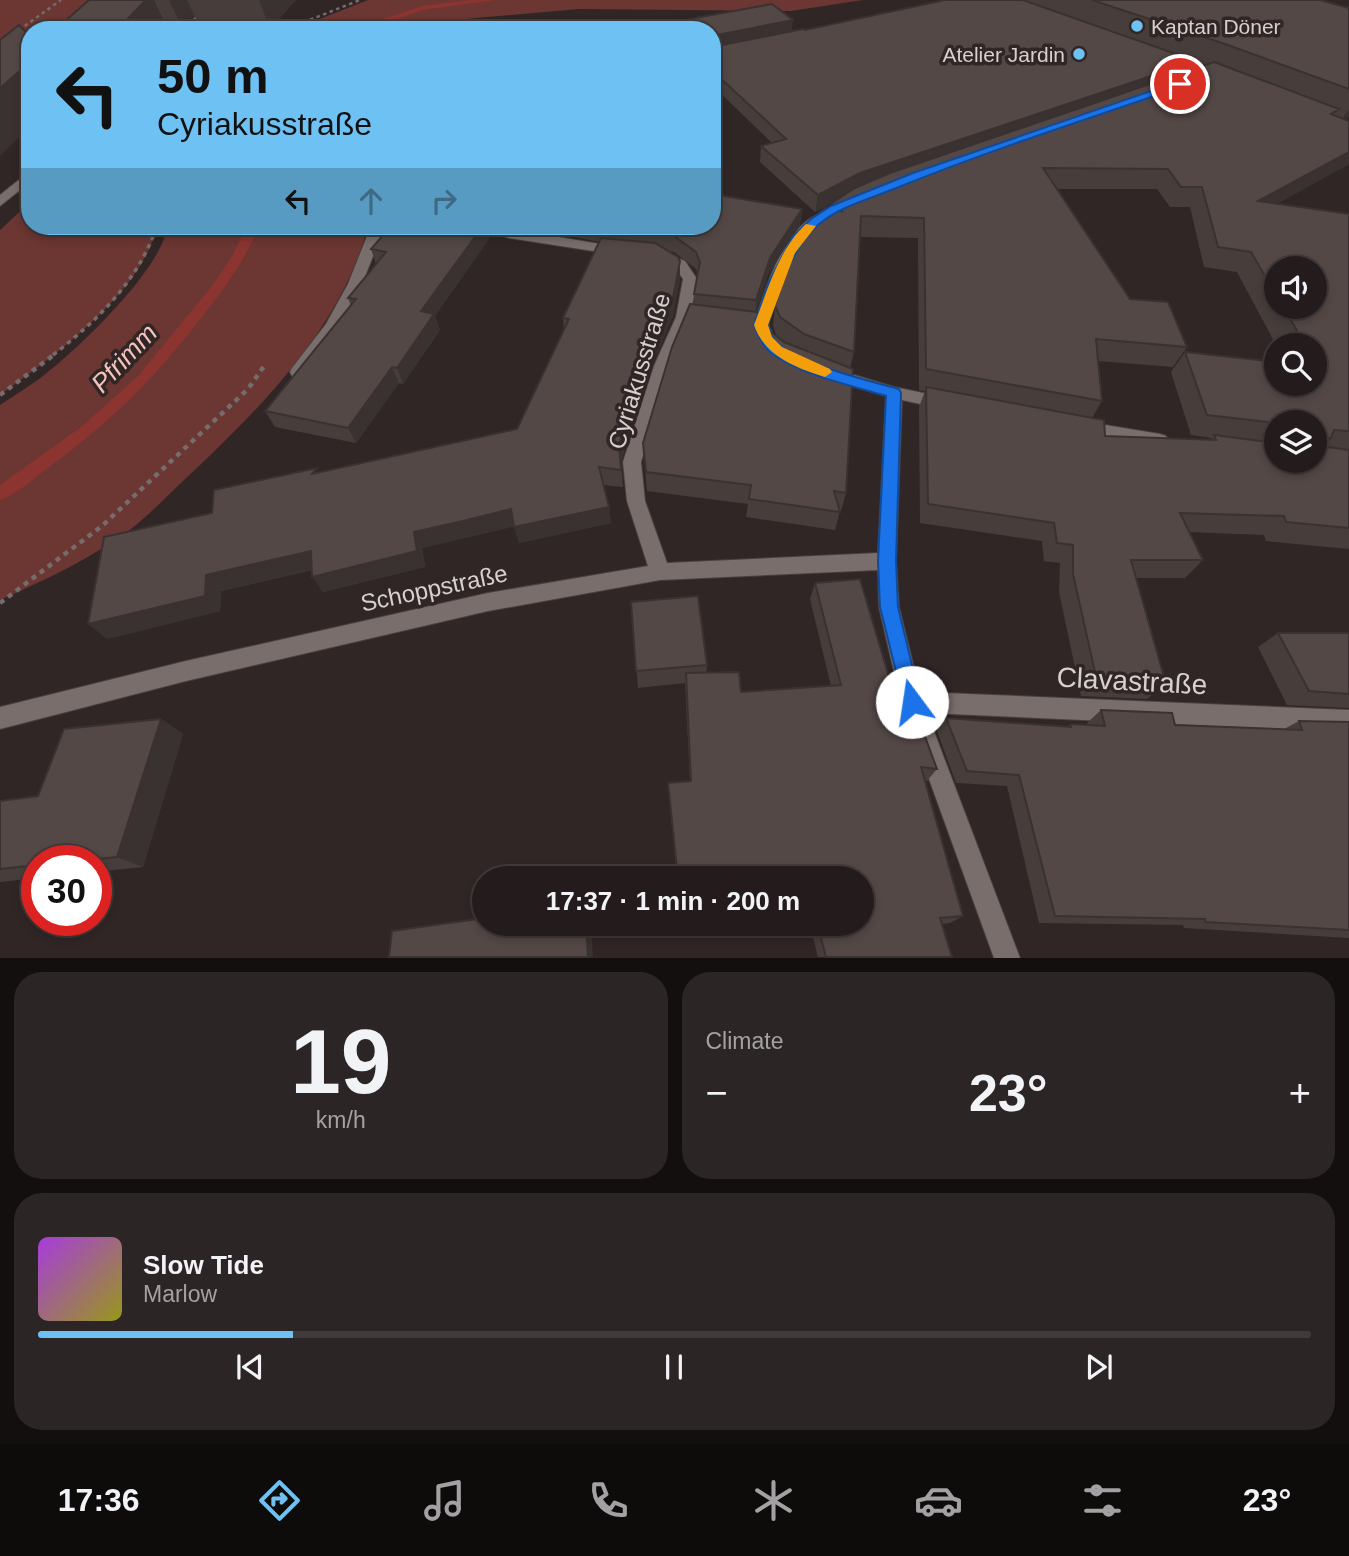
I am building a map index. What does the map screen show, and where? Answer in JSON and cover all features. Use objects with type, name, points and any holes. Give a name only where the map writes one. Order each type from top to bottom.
[{"type":"street","points":[[196,21],[218,0]]},
{"type":"street","points":[[0,202],[21,183]]},
{"type":"street","points":[[777,351],[766,339],[761,325],[776,282],[799,236],[815,221],[835,209]]},
{"type":"street","points":[[286,387],[332,326],[355,285],[374,235]]},
{"type":"street","name":"Cyriakusstraße","points":[[515,235],[668,258],[680,264],[690,279],[683,317],[658,377],[632,463],[636,501],[660,572]]},
{"type":"street","points":[[822,372],[894,393],[959,406]]},
{"type":"street","points":[[894,393],[887,561],[889,607],[912,702],[1007,957]]},
{"type":"street","points":[[1059,424],[1176,443]]},
{"type":"street","name":"Schoppstraße","points":[[0,718],[186,671],[488,602],[660,572],[887,561]]},
{"type":"street","name":"Clavastraße","points":[[912,702],[1349,721]]},
{"type":"path","points":[[31,21],[61,0]]},
{"type":"path","points":[[307,21],[360,0]]},
{"type":"path","points":[[10,36],[21,28]]},
{"type":"path","points":[[0,395],[59,353],[120,290],[151,249],[155,235]]},
{"type":"path","points":[[0,603],[102,526],[248,389],[271,356]]},
{"type":"shaded area","points":[[0,0],[101,0],[73,21],[21,21],[21,60],[0,76]]},
{"type":"shaded area","points":[[368,0],[863,0],[791,11],[579,9],[443,21],[315,21]]},
{"type":"shaded area","points":[[21,210],[21,235],[154,235],[134,275],[93,321],[45,362],[0,395],[0,230]]},
{"type":"shaded area","points":[[164,235],[365,235],[355,264],[317,334],[267,397],[239,427],[157,506],[116,540],[84,559],[0,600],[0,405],[63,359],[100,324],[137,283]]},
{"type":"building","points":[[89,0],[146,0],[126,21],[65,21]]},
{"type":"building","points":[[945,0],[1023,0],[1196,61],[860,173],[818,195],[761,146],[786,139],[721,79],[721,45]]},
{"type":"building","points":[[1092,0],[1320,0],[1349,8],[1349,89],[1225,44]]},
{"type":"building","points":[[772,4],[793,20],[721,34],[721,21],[679,21]]},
{"type":"building","points":[[19,25],[21,27],[21,70],[0,88],[0,40]]},
{"type":"building","points":[[1214,62],[1339,109],[1331,114],[1349,121],[1349,152],[1258,201],[1349,214],[1349,431],[1334,430],[1331,438],[1327,439],[1327,410],[1264,410],[1264,422],[1207,415],[1185,352],[1264,361],[1264,396],[1327,396],[1327,333],[1298,333],[1290,319],[1327,319],[1327,256],[1264,256],[1264,274],[1251,252],[1218,247],[1202,187],[1181,187],[1168,169],[1043,168],[1130,299],[1168,302],[1187,347],[1096,339],[1102,401],[926,369],[924,218],[861,216],[854,352],[804,334],[780,317],[775,306],[782,276],[805,230],[825,208],[841,211],[832,203],[855,188],[890,173]]},
{"type":"building","points":[[721,196],[802,209],[770,258],[756,300],[694,294],[700,262],[696,252],[670,235],[721,235]]},
{"type":"building","points":[[383,235],[476,235],[421,311],[434,314],[397,368],[392,367],[348,428],[265,411],[356,299],[348,298],[386,252],[371,249]]},
{"type":"building","points":[[601,238],[655,243],[680,261],[673,298],[651,347],[619,444],[621,470],[599,467],[609,507],[514,527],[511,509],[414,532],[417,551],[312,577],[311,551],[206,575],[205,596],[88,624],[104,537],[212,513],[214,490],[317,468],[312,474],[517,429],[569,319],[563,318]]},
{"type":"building","points":[[690,304],[757,312],[760,323],[784,342],[853,369],[846,493],[834,491],[840,512],[749,499],[751,485],[646,472],[643,443],[672,347]]},
{"type":"building","points":[[926,387],[1104,420],[1105,436],[1216,440],[1214,435],[1264,441],[1264,473],[1327,473],[1327,446],[1349,450],[1349,528],[1286,522],[1284,516],[1180,513],[1203,560],[1131,560],[1166,684],[1097,681],[1073,574],[1073,545],[1057,543],[1054,523],[928,504]]},
{"type":"building","points":[[860,579],[900,714],[917,715],[937,769],[921,767],[963,916],[940,918],[952,957],[826,957],[821,936],[874,936],[874,866],[677,866],[668,783],[691,781],[686,673],[739,672],[741,692],[841,685],[815,583]]},
{"type":"building","points":[[698,596],[707,665],[636,671],[631,602]]},
{"type":"building","points":[[1278,633],[1349,633],[1349,694],[1309,691]]},
{"type":"building","points":[[1101,710],[1172,713],[1175,725],[1302,730],[1299,721],[1349,722],[1349,930],[1205,922],[1205,919],[1055,916],[1019,775],[967,771],[946,718],[1071,727],[1071,724],[1105,726]]},
{"type":"building","points":[[161,719],[117,857],[112,857],[112,845],[21,845],[21,867],[0,869],[0,801],[38,796],[64,729]]},
{"type":"building","points":[[472,920],[472,936],[587,936],[588,957],[389,957],[392,931]]},
{"type":"waterway","name":"Pfrimm","points":[[382,21],[422,8],[492,0]]},
{"type":"waterway","name":"Pfrimm","points":[[0,494],[86,431],[144,379],[206,303],[249,235]]},
{"type":"slow traffic","points":[[810,226],[799,236],[789,253],[761,325],[766,339],[777,351],[825,372]]},
{"type":"place","name":"Kaptan Döner","points":[[1137,26]]},
{"type":"place","name":"Atelier Jardin","points":[[1079,54]]},
{"type":"route","points":[[912,702],[889,607],[887,561],[894,393],[822,372],[777,351],[766,339],[761,325],[776,282],[799,236],[815,221],[835,209],[917,175],[1180,84]]}]
